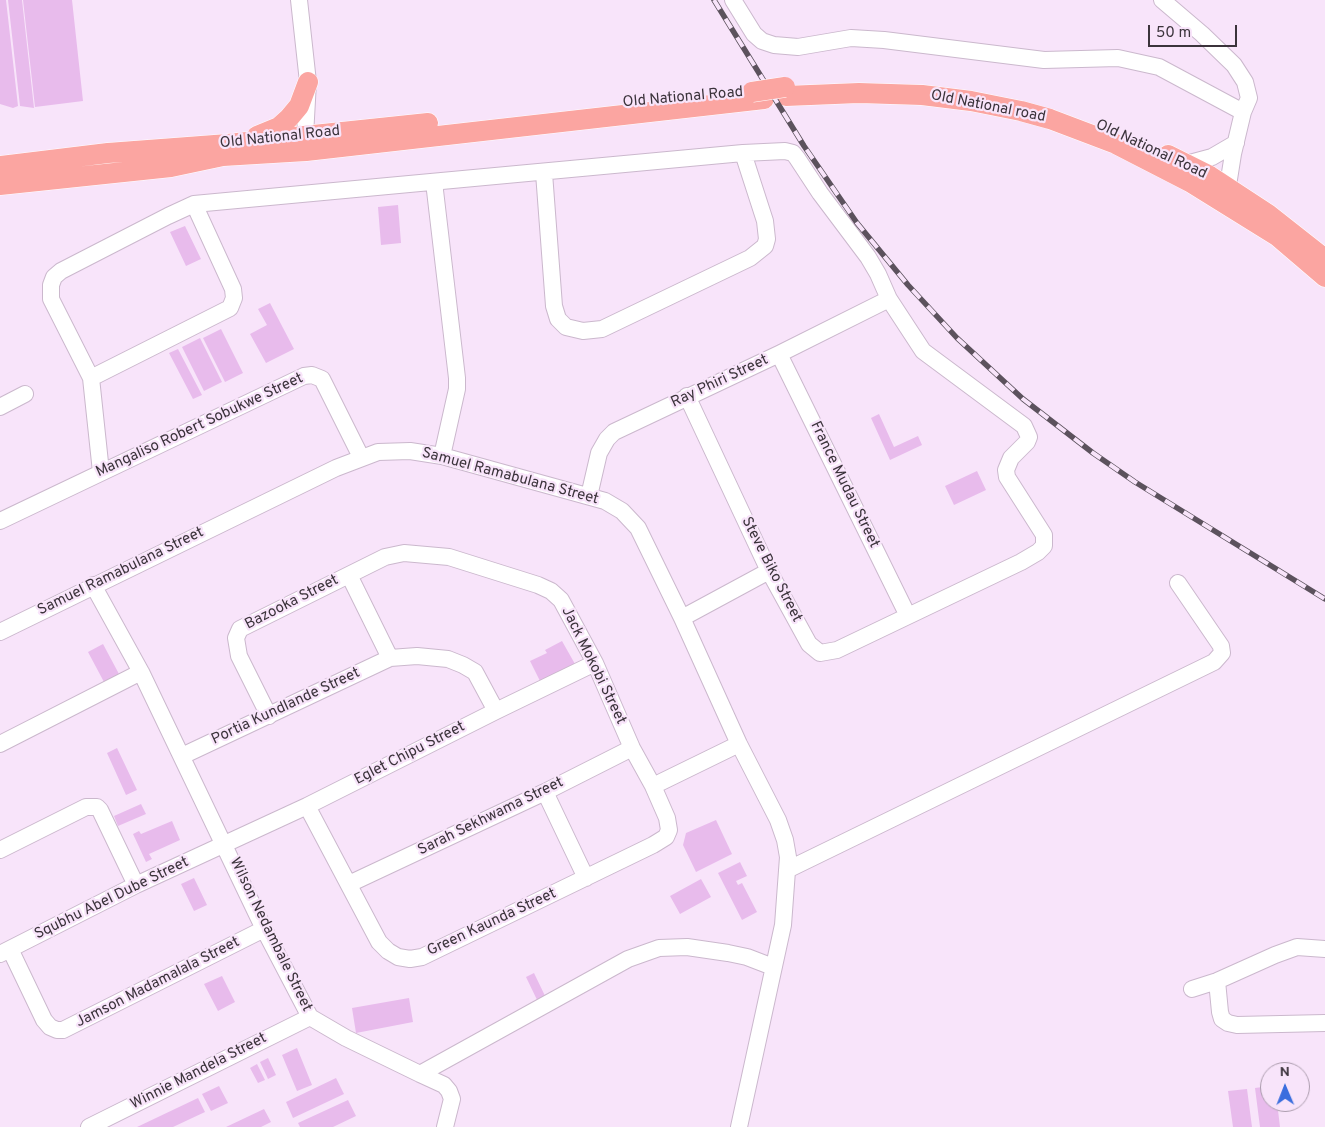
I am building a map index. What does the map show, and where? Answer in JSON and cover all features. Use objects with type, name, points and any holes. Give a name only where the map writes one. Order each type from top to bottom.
[{"type":"main road","points":[[239,142],[283,124],[299,106],[308,82]]},
{"type":"main road","name":"Old National Road","points":[[0,185],[171,167],[223,156],[306,144],[758,95],[866,84],[924,85],[985,93],[1049,107],[1122,133],[1186,164],[1227,196],[1292,230],[1325,258]]},
{"type":"main road","name":"Old National road","points":[[786,92],[922,95],[971,101],[1050,119],[1116,144],[1190,182],[1227,196],[1325,277]]},
{"type":"main road","name":"Old National Road","points":[[0,166],[108,153],[239,142],[306,144]]},
{"type":"street","points":[[299,0],[308,82],[306,144]]},
{"type":"street","points":[[733,0],[754,34],[762,41],[774,45],[798,47],[851,38],[884,40],[1044,60],[1118,58],[1159,67],[1243,112]]},
{"type":"street","points":[[1166,2],[1234,65],[1245,82],[1249,98],[1243,112],[1233,154],[1227,196]]},
{"type":"street","points":[[1186,164],[1212,157],[1236,143]]},
{"type":"street","points":[[101,472],[91,378],[51,299],[51,285],[54,277],[61,271],[194,204],[777,150],[793,153],[868,258],[878,274],[889,299],[923,350],[1024,426],[1029,437],[1025,446],[1011,458],[1006,470],[1007,477],[1044,535],[1044,546],[1038,552],[908,616]]},
{"type":"street","points":[[544,173],[554,306],[558,319],[566,327],[583,331],[602,328],[750,258],[765,246],[767,239],[766,221],[743,153]]},
{"type":"street","points":[[434,182],[457,378],[457,389],[442,456]]},
{"type":"street","points":[[91,378],[230,308],[234,298],[233,289],[194,204]]},
{"type":"street","name":"Ray Phiri Street","points":[[589,496],[599,453],[614,432],[779,354],[889,299]]},
{"type":"street","name":"France Mudau Street","points":[[779,354],[908,616]]},
{"type":"street","name":"Mangaliso Robert Sobukwe Street","points":[[0,521],[295,378],[312,375],[322,379],[361,457]]},
{"type":"street","points":[[0,407],[25,394]]},
{"type":"street","name":"Steve Biko Street","points":[[687,396],[769,571],[815,651],[820,653],[837,650],[908,616]]},
{"type":"street","name":"Samuel Ramabulana Street","points":[[0,632],[336,468],[378,452],[410,451],[442,456],[589,496],[615,506],[630,517],[638,528],[682,618],[739,744],[778,820],[785,840],[788,857],[784,925],[773,967],[739,1127]]},
{"type":"street","name":"Jack Mokobi Street","points":[[349,575],[386,557],[404,553],[419,553],[449,557],[538,585],[551,591],[561,600],[595,663],[632,748],[653,786]]},
{"type":"street","points":[[682,618],[769,571]]},
{"type":"street","points":[[349,575],[390,658],[417,656],[448,659],[462,664],[475,672],[496,710]]},
{"type":"street","name":"Bazooka Street","points":[[269,716],[238,656],[236,638],[238,632],[244,627],[349,575]]},
{"type":"street","points":[[787,870],[1212,664],[1221,655],[1221,646],[1178,583]]},
{"type":"street","name":"Wilson Nedambale Street","points":[[93,585],[141,672],[264,928],[310,1017],[346,1038],[444,1085],[452,1099],[445,1127]]},
{"type":"street","name":"Portia Kundlande Street","points":[[182,756],[390,658]]},
{"type":"street","name":"Eglet Chipu Street","points":[[225,845],[307,806],[496,710],[595,663]]},
{"type":"street","points":[[0,744],[141,672]]},
{"type":"street","points":[[653,786],[739,744]]},
{"type":"street","name":"Sarah Sekhwama Street","points":[[349,884],[545,792],[632,748]]},
{"type":"street","name":"Green Kaunda Street","points":[[307,806],[379,942],[398,957],[410,959],[422,956],[661,841],[668,834],[669,823],[653,786]]},
{"type":"street","points":[[545,792],[586,878]]},
{"type":"street","points":[[0,850],[86,807],[98,807],[136,885]]},
{"type":"street","name":"Squbhu Abel Dube Street","points":[[5,951],[136,885],[225,845]]},
{"type":"street","name":"Jamson Madamalala Street","points":[[5,951],[44,1020],[50,1028],[63,1030],[264,928]]},
{"type":"street","points":[[1192,989],[1217,981],[1275,955],[1298,947],[1307,946],[1325,949]]},
{"type":"street","points":[[420,1074],[628,959],[659,948],[687,947],[728,953],[747,957],[773,967]]},
{"type":"street","points":[[1217,981],[1220,1012],[1222,1019],[1228,1024],[1325,1023]]},
{"type":"street","name":"Winnie Mandela Street","points":[[89,1127],[310,1017]]},
{"type":"building","points":[[0,0],[6,0],[18,106],[13,108],[0,104]]},
{"type":"building","points":[[8,0],[22,0],[34,108],[20,106]]},
{"type":"building","points":[[23,0],[72,0],[83,101],[35,107]]},
{"type":"building","points":[[398,205],[401,243],[381,245],[378,207]]},
{"type":"building","points":[[185,226],[201,259],[186,266],[170,232]]},
{"type":"building","points":[[270,303],[294,349],[266,363],[250,334],[267,325],[258,309]]},
{"type":"building","points":[[221,329],[243,373],[225,382],[203,338]]},
{"type":"building","points":[[200,338],[222,382],[204,391],[182,347]]},
{"type":"building","points":[[178,349],[202,395],[193,399],[169,353]]},
{"type":"building","points":[[879,414],[894,447],[918,436],[922,445],[890,460],[871,418]]},
{"type":"building","points":[[977,471],[986,490],[954,505],[945,486]]},
{"type":"building","points":[[562,641],[575,664],[540,681],[530,661],[547,653],[545,650]]},
{"type":"building","points":[[103,644],[119,674],[104,682],[88,652]]},
{"type":"building","points":[[117,748],[137,790],[126,795],[107,753]]},
{"type":"building","points":[[141,804],[146,814],[118,826],[114,816]]},
{"type":"building","points":[[716,820],[732,854],[696,872],[683,845],[686,833]]},
{"type":"building","points":[[172,821],[180,840],[149,854],[152,859],[146,862],[133,834],[139,831],[141,834]]},
{"type":"building","points":[[740,862],[747,876],[736,881],[738,885],[742,883],[757,912],[742,920],[718,873]]},
{"type":"building","points":[[194,878],[207,905],[194,911],[181,884]]},
{"type":"building","points":[[701,879],[711,897],[680,914],[670,896]]},
{"type":"building","points":[[534,973],[547,1000],[539,1004],[526,977]]},
{"type":"building","points":[[222,976],[235,1002],[218,1011],[204,984]]},
{"type":"building","points":[[409,998],[413,1022],[356,1033],[352,1008]]},
{"type":"building","points":[[297,1048],[312,1085],[297,1091],[282,1055]]},
{"type":"building","points":[[268,1058],[276,1075],[268,1079],[260,1062]]},
{"type":"building","points":[[257,1064],[265,1080],[258,1083],[250,1068]]},
{"type":"building","points":[[336,1078],[344,1094],[293,1118],[286,1102]]},
{"type":"building","points":[[219,1086],[228,1103],[211,1111],[202,1094]]},
{"type":"building","points":[[1260,1087],[1260,1112],[1278,1112],[1280,1127],[1260,1127],[1255,1088]]},
{"type":"building","points":[[1247,1089],[1252,1127],[1233,1127],[1228,1091]]},
{"type":"building","points":[[198,1098],[205,1112],[173,1127],[137,1127]]},
{"type":"building","points":[[348,1100],[356,1116],[333,1127],[300,1127],[298,1123]]},
{"type":"building","points":[[264,1109],[271,1122],[261,1127],[226,1127]]},
{"type":"railway","points":[[714,0],[804,146],[857,223],[908,285],[957,338],[1023,399],[1093,453],[1135,482],[1325,599]]}]
